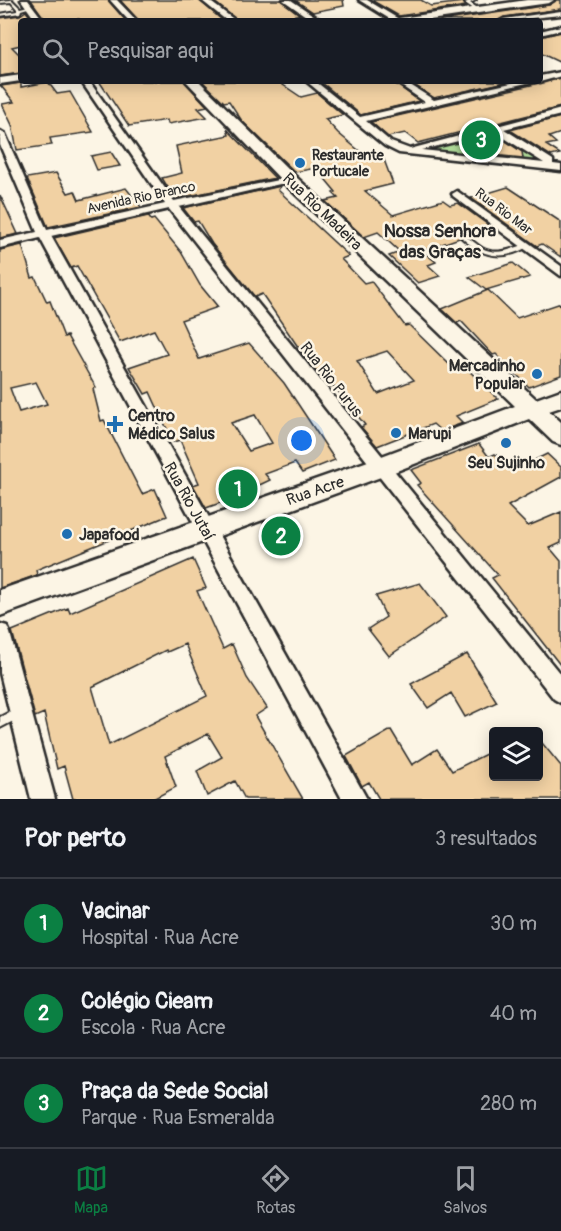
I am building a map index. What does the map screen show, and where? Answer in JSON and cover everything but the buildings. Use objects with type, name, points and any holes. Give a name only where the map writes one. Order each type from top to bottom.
[{"type":"street","points":[[24,0],[38,18]]},
{"type":"street","points":[[113,0],[130,18]]},
{"type":"street","points":[[204,0],[228,18]]},
{"type":"street","points":[[286,0],[313,18]]},
{"type":"street","points":[[362,0],[394,18]]},
{"type":"street","points":[[441,18],[476,5],[545,0],[561,12]]},
{"type":"street","points":[[523,18],[561,12]]},
{"type":"street","points":[[543,32],[561,28]]},
{"type":"street","points":[[545,78],[561,74]]},
{"type":"street","points":[[0,81],[18,78]]},
{"type":"street","name":"Rua Rio Purus","points":[[87,84],[172,206],[561,692]]},
{"type":"street","name":"Rua Rio Madeira","points":[[195,84],[289,179],[561,436]]},
{"type":"street","points":[[314,84],[388,144],[403,151],[561,168]]},
{"type":"street","points":[[403,84],[432,103]]},
{"type":"street","points":[[482,84],[491,90]]},
{"type":"street","points":[[359,120],[518,84]]},
{"type":"street","points":[[403,151],[561,112]]},
{"type":"street","points":[[496,128],[549,162]]},
{"type":"street","name":"Rua Rio Jutaí","points":[[0,134],[43,233],[355,799]]},
{"type":"street","points":[[535,166],[561,159]]},
{"type":"street","name":"Avenida Rio Branco","points":[[0,244],[289,179]]},
{"type":"street","name":"Rua Rio Mar","points":[[457,194],[561,272]]},
{"type":"street","name":"Rua Acre","points":[[0,603],[204,528],[380,467],[561,398]]},
{"type":"street","points":[[0,633],[43,799]]},
{"type":"lane","points":[[0,2],[12,1],[19,9]]},
{"type":"lane","points":[[19,9],[29,7]]},
{"type":"lane","points":[[0,15],[20,12],[19,9]]},
{"type":"lane","points":[[465,238],[490,255],[499,256],[526,246]]},
{"type":"lane","points":[[0,723],[20,711]]},
{"type":"green space","points":[[493,131],[542,161],[532,164],[414,150]]},
{"type":"place","name":"Praça da Sede Social","points":[[481,140]]},
{"type":"place","name":"Restaurante Portucale","points":[[300,163]]},
{"type":"place","name":"Mercadinho Popular","points":[[537,374]]},
{"type":"place","name":"Centro Médico Salus","points":[[115,424]]},
{"type":"place","name":"Marupi","points":[[396,433]]},
{"type":"place","name":"Seu Sujinho","points":[[506,443]]},
{"type":"place","name":"Vacinar","points":[[238,489]]},
{"type":"place","name":"Japafood","points":[[67,534]]},
{"type":"place","name":"Colégio Cieam","points":[[281,536]]},
{"type":"district","name":"Nossa Senhora das Graças","points":[[440,241]]}]
